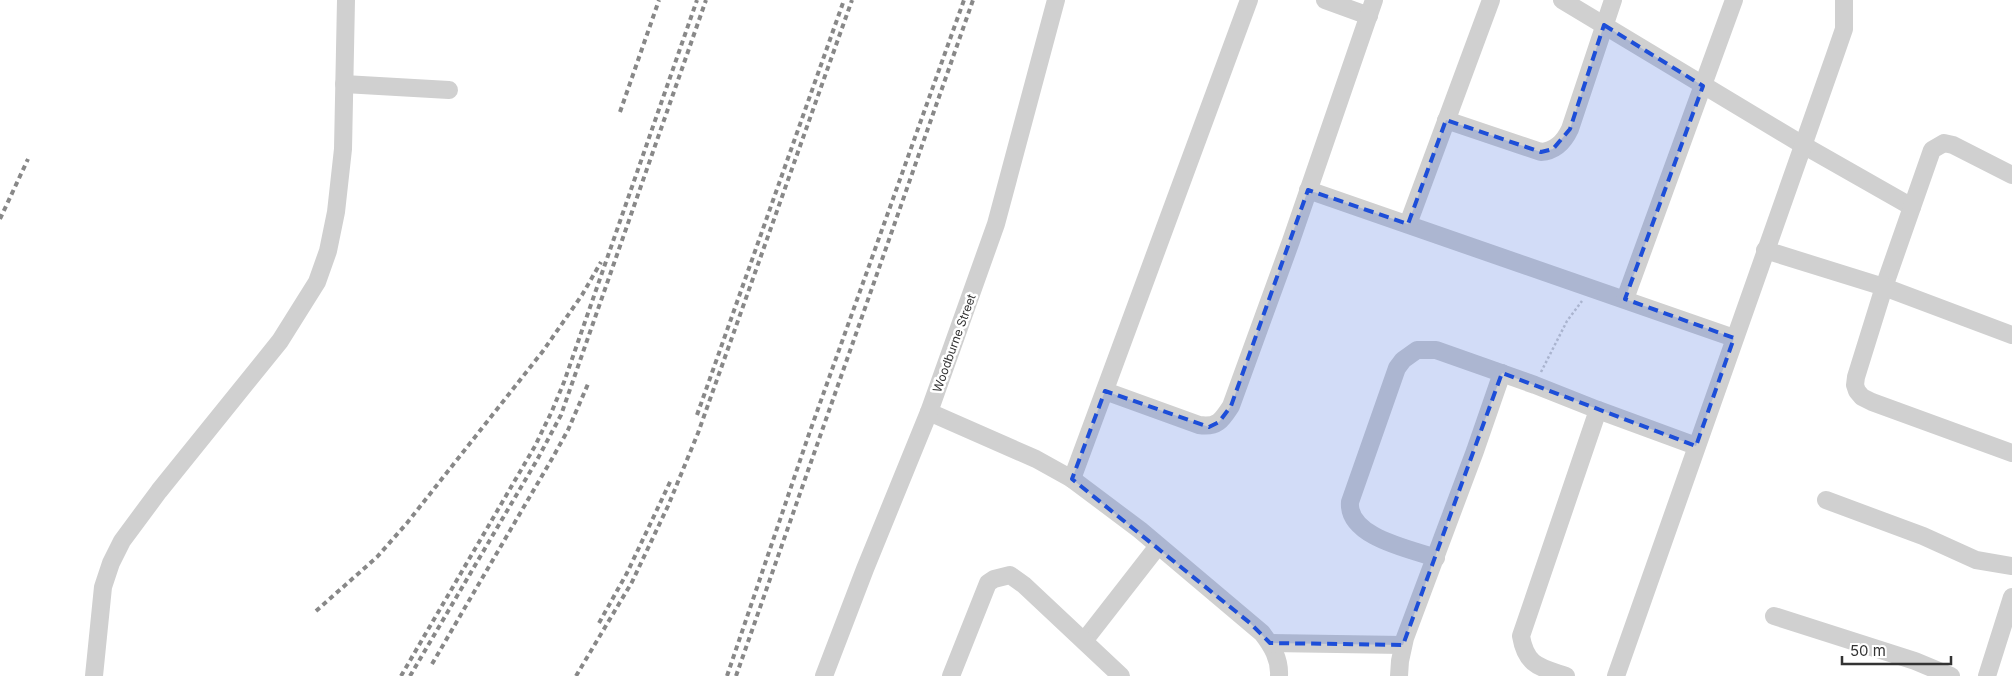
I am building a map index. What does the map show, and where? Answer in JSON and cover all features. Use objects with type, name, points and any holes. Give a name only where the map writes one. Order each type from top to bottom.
[{"type":"street","points":[[94,676],[103,587],[111,563],[122,541],[159,491],[280,341],[317,282],[328,251],[336,212],[343,149],[346,0]]},
{"type":"street","name":"Woodburne Street","points":[[824,676],[929,412],[996,224],[1056,0]]},
{"type":"street","points":[[1072,479],[1249,0]]},
{"type":"street","points":[[1105,391],[1200,426],[1209,427],[1219,422],[1231,406],[1372,8],[1325,0]]},
{"type":"street","points":[[1408,224],[1490,0]]},
{"type":"street","points":[[1562,0],[1703,86],[1912,207]]},
{"type":"street","points":[[1446,120],[1541,152],[1553,149],[1563,141],[1570,129],[1613,0]]},
{"type":"street","points":[[1624,300],[1734,0]]},
{"type":"street","points":[[1616,676],[1844,29],[1844,0]]},
{"type":"street","points":[[344,84],[449,90]]},
{"type":"street","points":[[2012,175],[1953,145],[1944,143],[1932,150],[1884,287],[1855,385],[1862,397],[1872,402],[2012,453]]},
{"type":"street","points":[[1308,190],[1734,338]]},
{"type":"street","points":[[1765,250],[1884,287],[2012,335]]},
{"type":"street","points":[[1436,558],[1372,535],[1357,525],[1349,510],[1350,502],[1398,368],[1403,360],[1417,350],[1436,350],[1696,446]]},
{"type":"street","points":[[1399,676],[1403,645],[1475,452],[1502,373]]},
{"type":"street","points":[[1566,676],[1536,665],[1527,656],[1521,636],[1598,410]]},
{"type":"street","points":[[929,412],[1036,459],[1072,479],[1158,546],[1250,623],[1270,643],[1278,661],[1280,676]]},
{"type":"street","points":[[1826,500],[1923,536],[1976,560],[2012,566]]},
{"type":"street","points":[[1084,640],[1158,546]]},
{"type":"street","points":[[951,676],[988,583],[1001,576],[1010,576],[1024,585],[1122,676]]},
{"type":"street","points":[[1987,676],[2012,597]]},
{"type":"street","points":[[1774,616],[1908,659],[1951,676]]},
{"type":"street","points":[[1270,643],[1403,645]]},
{"type":"path","points":[[1535,385],[1567,321],[1592,288]]},
{"type":"highlighted area","points":[[1604,25],[1703,86],[1625,299],[1734,338],[1696,446],[1502,373],[1403,645],[1270,643],[1250,623],[1072,479],[1105,391],[1209,427],[1219,422],[1231,406],[1308,190],[1408,224],[1446,120],[1541,152],[1553,149],[1570,129]]},
{"type":"railway","points":[[620,112],[659,0]]},
{"type":"railway","points":[[401,676],[535,446],[552,411],[564,382],[697,0]]},
{"type":"railway","points":[[410,676],[537,460],[561,415],[706,0]]},
{"type":"railway","points":[[697,415],[844,0]]},
{"type":"railway","points":[[576,676],[632,582],[668,506],[698,433],[852,0]]},
{"type":"railway","points":[[727,676],[809,434],[964,0]]},
{"type":"railway","points":[[736,676],[973,0]]},
{"type":"railway","points":[[0,219],[28,159]]},
{"type":"railway","points":[[316,611],[377,557],[407,523],[543,351],[582,295],[601,262]]},
{"type":"railway","points":[[432,664],[553,457],[568,430],[588,384]]},
{"type":"railway","points":[[599,623],[627,573],[671,480]]}]
